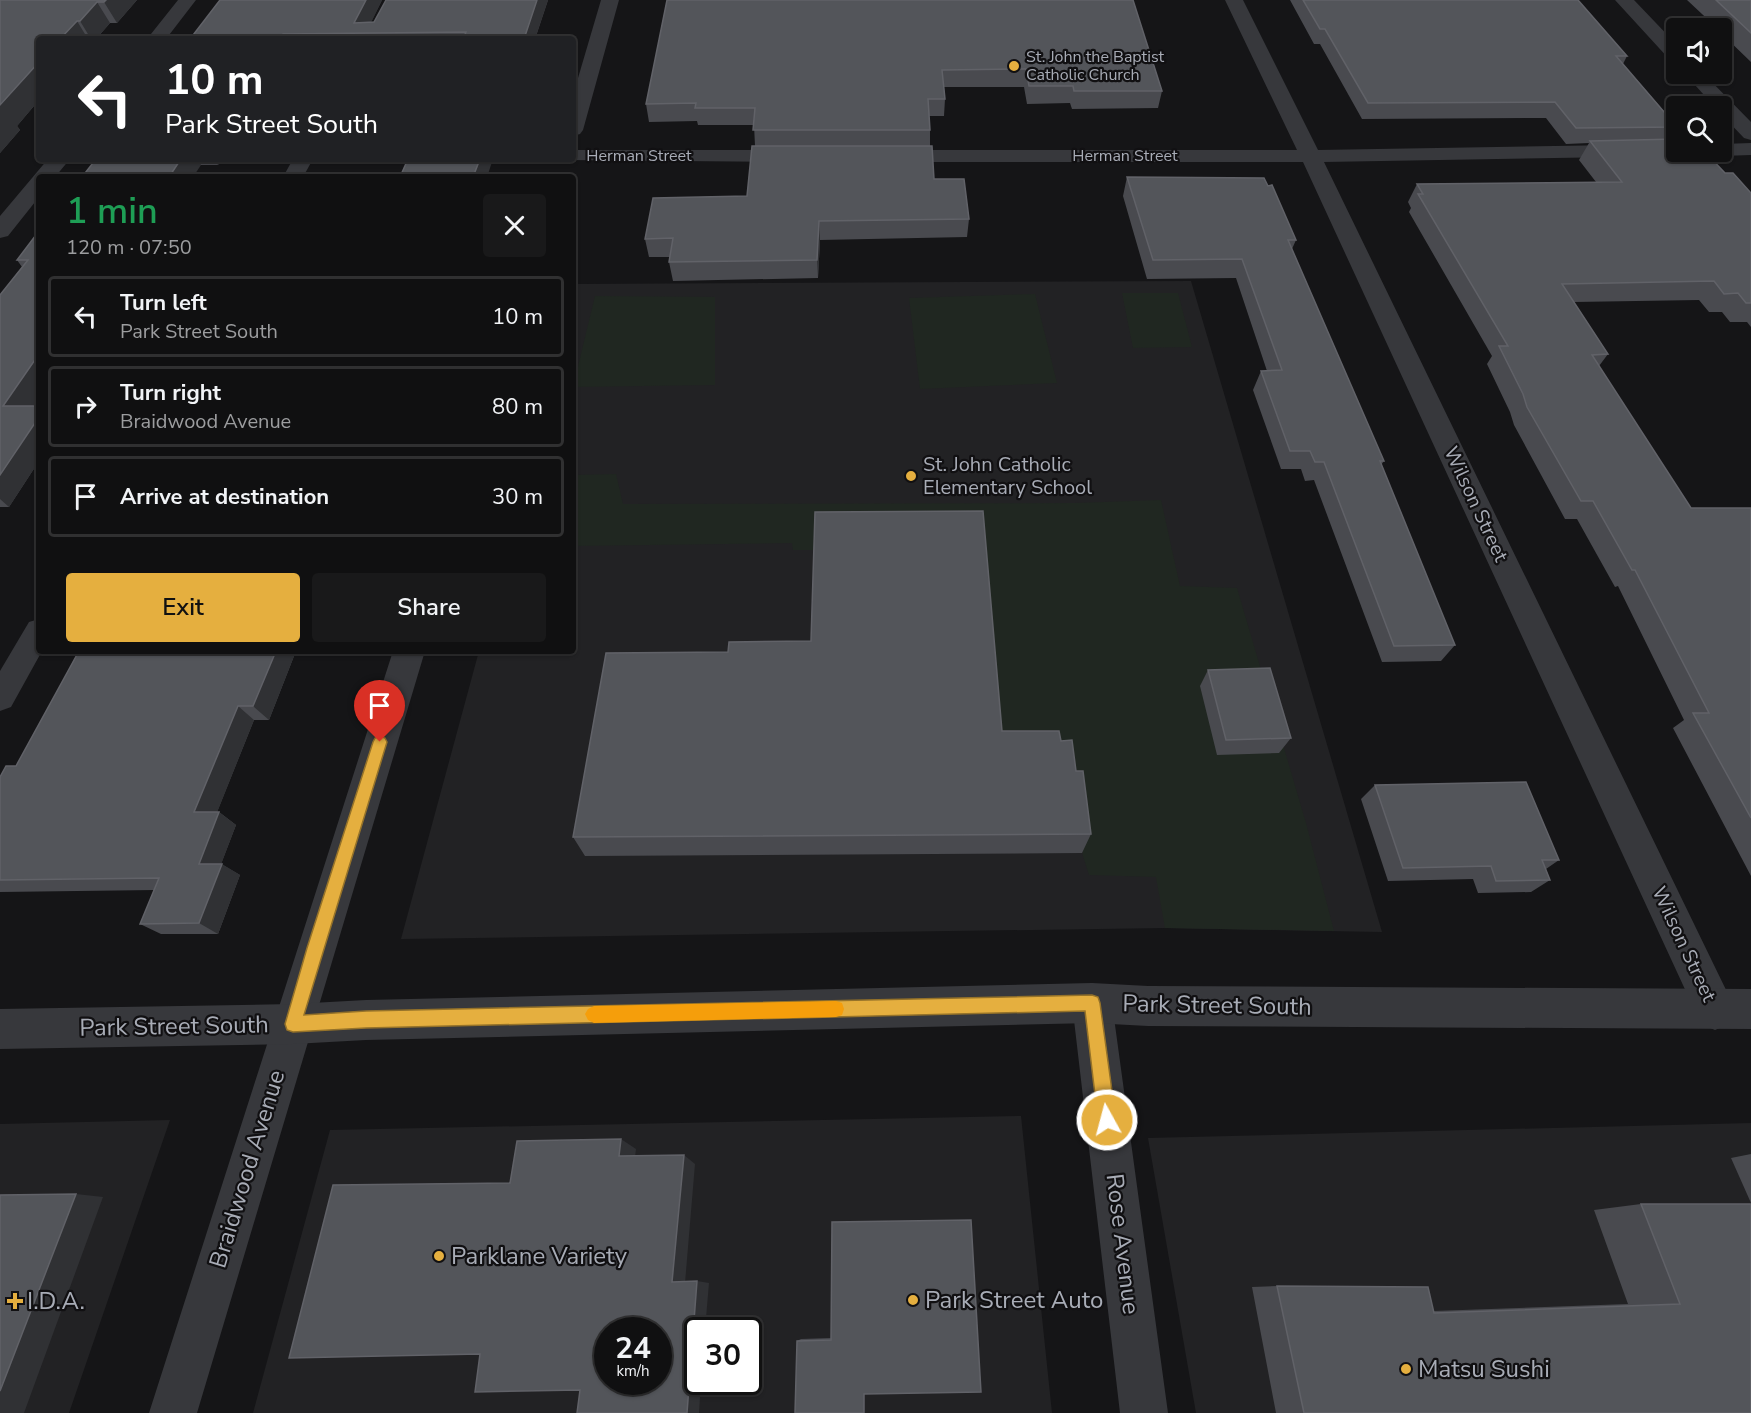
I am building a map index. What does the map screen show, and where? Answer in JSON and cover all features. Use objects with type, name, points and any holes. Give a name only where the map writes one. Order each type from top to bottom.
[{"type":"street","points":[[158,36],[188,0]]},
{"type":"street","points":[[577,94],[610,0]]},
{"type":"street","name":"Wilson Street","points":[[1234,0],[1733,1010]]},
{"type":"street","points":[[1624,0],[1666,44]]},
{"type":"street","points":[[1704,84],[1751,134]]},
{"type":"street","points":[[1732,150],[1751,149]]},
{"type":"street","name":"Herman Street","points":[[869,156],[1311,156],[1666,150]]},
{"type":"street","name":"Herman Street","points":[[576,156],[822,156]]},
{"type":"street","points":[[46,174],[56,162]]},
{"type":"street","points":[[0,231],[36,187]]},
{"type":"street","name":"Braidwood Avenue","points":[[173,1413],[315,948],[408,654]]},
{"type":"street","name":"Park Street South","points":[[0,1029],[293,1024],[366,1020],[1092,1003],[1148,1006],[1733,1010]]},
{"type":"street","name":"Rose Avenue","points":[[1092,1003],[1144,1413]]},
{"type":"lane","points":[[0,698],[36,635]]},
{"type":"shaded area","name":"St. John Catholic Elementary School","points":[[1191,281],[1382,932],[1165,928],[401,939],[478,654],[576,654],[576,291],[578,284]]},
{"type":"shaded area","points":[[1122,293],[1178,293],[1192,347],[1133,348]]},
{"type":"shaded area","points":[[1035,294],[1057,383],[920,389],[909,298]]},
{"type":"shaded area","points":[[595,296],[715,297],[715,385],[576,387],[576,375]]},
{"type":"shaded area","points":[[616,474],[623,504],[1075,503],[1161,500],[1180,586],[1237,588],[1306,823],[1334,931],[1165,928],[1156,877],[1089,875],[1083,856],[1075,792],[997,753],[816,550],[793,550],[792,543],[576,546],[576,475]]},
{"type":"shaded area","points":[[1021,1116],[1052,1413],[253,1413],[330,1130]]},
{"type":"shaded area","points":[[170,1120],[69,1413],[0,1413],[0,1124]]},
{"type":"shaded area","points":[[1751,1123],[1751,1413],[1196,1413],[1148,1138]]},
{"type":"building","points":[[0,0],[106,0],[97,2],[63,36],[36,36],[36,65],[0,105]]},
{"type":"building","points":[[220,0],[366,0],[354,23],[374,22],[386,0],[537,0],[525,36],[464,36],[466,32],[192,36]]},
{"type":"building","points":[[667,0],[1133,0],[1162,91],[1074,91],[1073,86],[1029,86],[1026,69],[942,70],[945,99],[928,99],[930,130],[753,130],[755,108],[695,108],[696,103],[646,104]]},
{"type":"building","points":[[1303,0],[1578,0],[1627,56],[1616,56],[1666,114],[1666,127],[1576,128],[1555,102],[1368,103],[1325,29],[1320,29]]},
{"type":"building","points":[[1716,0],[1751,0],[1751,33]]},
{"type":"building","points":[[1666,139],[1666,162],[1715,162],[1725,173],[1733,173],[1751,193],[1751,303],[1746,303],[1738,293],[1724,294],[1714,281],[1562,284],[1608,354],[1592,355],[1691,508],[1751,508],[1751,818],[1693,713],[1709,713],[1635,570],[1632,570],[1593,501],[1581,501],[1527,407],[1499,346],[1508,346],[1418,194],[1423,194],[1417,184],[1622,182],[1590,141]]},
{"type":"building","points":[[752,146],[932,146],[934,179],[964,179],[969,219],[819,221],[817,260],[669,262],[673,238],[645,239],[653,198],[747,196]]},
{"type":"building","points":[[94,162],[179,162],[171,174],[84,174]]},
{"type":"building","points":[[407,162],[479,162],[474,174],[401,174]]},
{"type":"building","points":[[1127,177],[1264,178],[1268,186],[1272,185],[1296,240],[1288,240],[1384,461],[1380,461],[1455,645],[1394,646],[1324,462],[1315,462],[1310,451],[1290,451],[1261,371],[1282,370],[1242,259],[1153,260]]},
{"type":"building","points":[[36,235],[36,358],[3,406],[36,406],[36,421],[0,475],[0,295],[28,260],[17,260]]},
{"type":"building","points":[[983,511],[1002,731],[1059,731],[1061,741],[1072,740],[1076,771],[1083,771],[1091,834],[573,837],[606,653],[728,652],[729,642],[811,641],[815,512]]},
{"type":"building","points":[[77,654],[275,654],[253,706],[238,706],[194,812],[219,812],[199,864],[222,864],[199,923],[140,924],[159,878],[0,880],[0,777],[6,766],[16,766]]},
{"type":"building","points":[[1270,668],[1291,738],[1226,740],[1208,670]]},
{"type":"building","points":[[1526,782],[1559,860],[1542,860],[1550,880],[1496,881],[1491,866],[1403,868],[1375,785]]},
{"type":"building","points":[[621,1139],[619,1156],[684,1155],[672,1282],[697,1281],[694,1317],[684,1317],[684,1395],[688,1395],[687,1413],[577,1413],[580,1390],[475,1392],[480,1354],[289,1358],[333,1185],[510,1183],[517,1141]]},
{"type":"building","points":[[76,1194],[0,1391],[0,1195]]},
{"type":"building","points":[[1641,1204],[1751,1204],[1751,1413],[1304,1413],[1277,1286],[1428,1287],[1434,1313],[1680,1304]]},
{"type":"building","points":[[971,1220],[981,1392],[864,1394],[864,1413],[795,1413],[797,1341],[831,1340],[832,1222]]},
{"type":"slow traffic","points":[[594,1014],[836,1009]]},
{"type":"place","name":"St. John the Baptist Catholic Church","points":[[1014,66]]},
{"type":"place","name":"St. John Catholic Elementary School","points":[[911,476]]},
{"type":"place","name":"Parklane Variety","points":[[439,1256]]},
{"type":"place","name":"Park Street Auto","points":[[913,1300]]},
{"type":"place","name":"I.D.A.","points":[[15,1301]]},
{"type":"place","name":"Matsu Sushi","points":[[1406,1369]]},
{"type":"route","points":[[380,742],[293,1024],[366,1020],[1092,1003],[1107,1120]]}]
